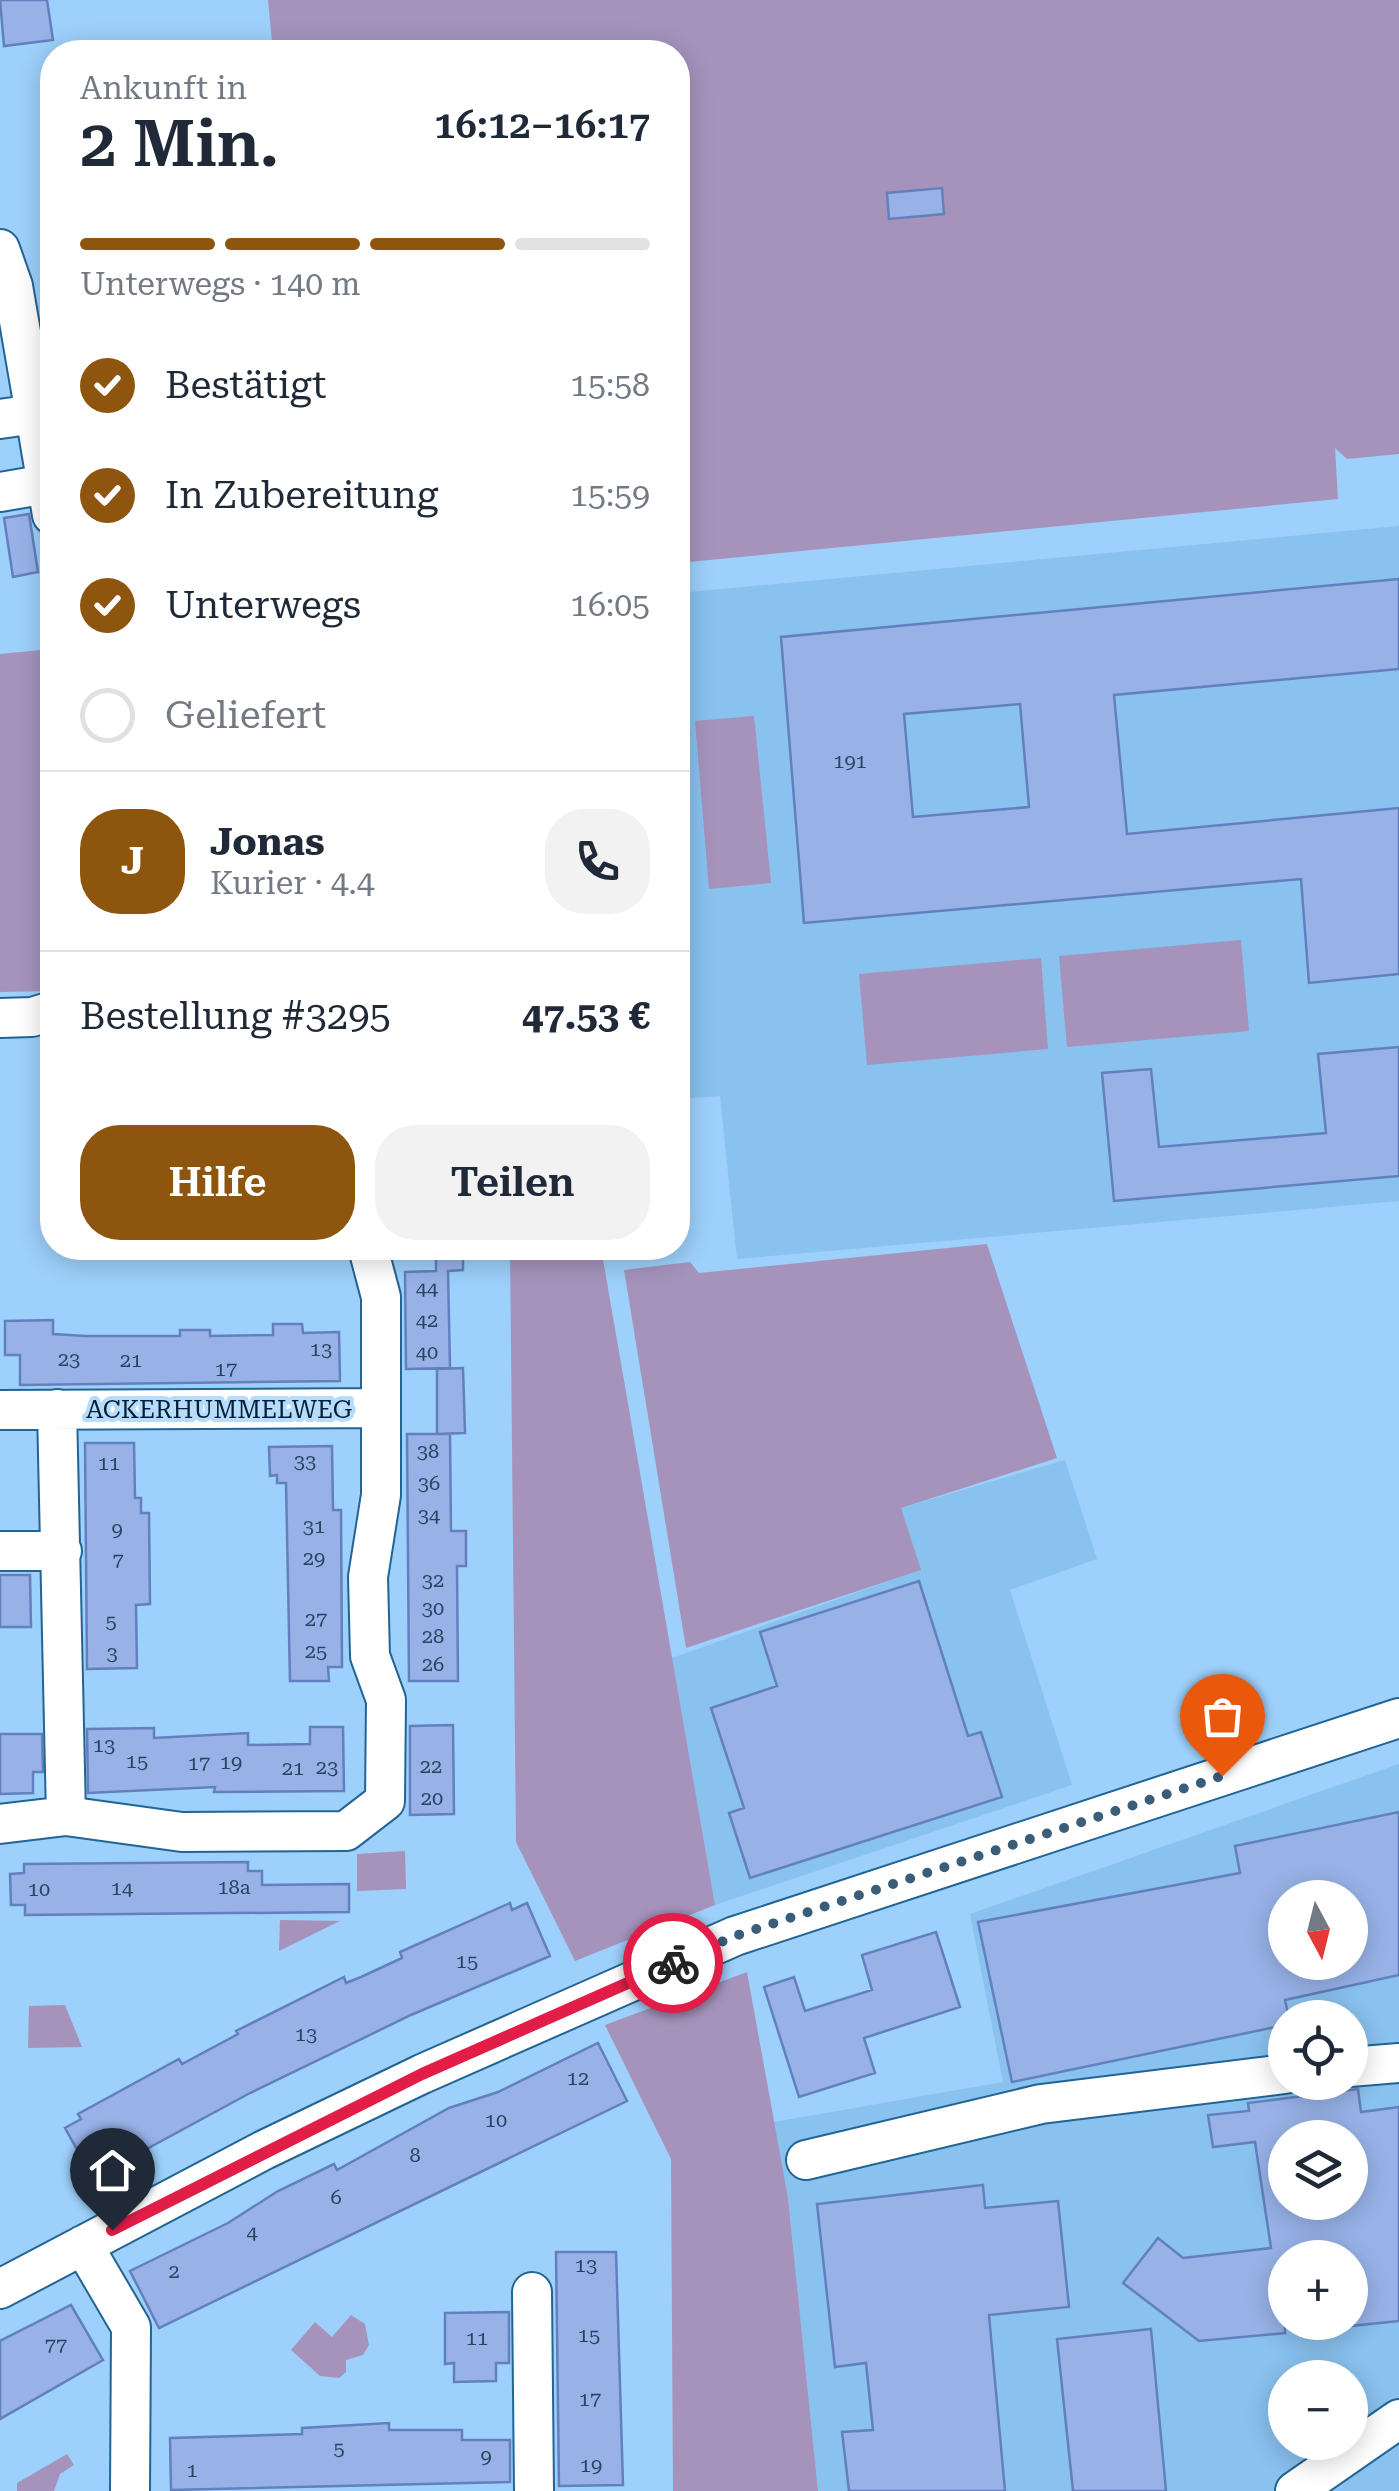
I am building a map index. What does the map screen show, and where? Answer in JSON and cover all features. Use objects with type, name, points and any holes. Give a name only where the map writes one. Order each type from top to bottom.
[{"type":"street","points":[[0,249],[13,286],[17,417],[40,475]]},
{"type":"street","points":[[0,492],[40,498]]},
{"type":"street","points":[[0,1018],[40,1015]]},
{"type":"street","points":[[0,1824],[66,1816],[182,1832],[346,1831],[386,1801],[386,1700],[370,1656],[368,1577],[380,1495],[380,1297],[371,1260]]},
{"type":"street","name":"ACKERHUMMELWEG","points":[[0,1410],[380,1408]]},
{"type":"street","name":"ACKERHUMMELWEG","points":[[58,1410],[66,1816]]},
{"type":"street","points":[[0,1551],[62,1551]]},
{"type":"street","points":[[0,2289],[404,2082],[735,1936],[1399,1718]]},
{"type":"street","points":[[1368,2066],[1399,2063]]},
{"type":"street","points":[[806,2160],[1041,2104],[1268,2076]]},
{"type":"street","points":[[82,2245],[130,2327],[130,2491]]},
{"type":"street","points":[[532,2292],[534,2491]]},
{"type":"street","points":[[1295,2491],[1399,2419]]},
{"type":"shaded area","points":[[268,0],[1399,0],[1399,454],[1347,459],[1335,448],[1338,499],[690,562],[690,40],[272,40]]},
{"type":"shaded area","points":[[1399,526],[1399,1201],[737,1259],[720,1096],[690,1098],[690,592]]},
{"type":"shaded area","points":[[40,650],[40,991],[0,992],[0,654]]},
{"type":"shaded area","points":[[754,716],[771,883],[709,889],[695,721]]},
{"type":"shaded area","points":[[1241,940],[1249,1031],[1067,1047],[1059,956]]},
{"type":"shaded area","points":[[1041,958],[1048,1049],[867,1065],[859,974]]},
{"type":"shaded area","points":[[987,1244],[1057,1458],[901,1508],[921,1570],[686,1648],[624,1270],[690,1262],[699,1273]]},
{"type":"shaded area","points":[[510,1260],[603,1260],[715,1905],[575,1961],[516,1842]]},
{"type":"shaded area","points":[[1065,1460],[1097,1559],[1010,1590],[1072,1785],[715,1905],[672,1658],[920,1570],[901,1508]]},
{"type":"shaded area","points":[[1399,1764],[1399,2491],[818,2491],[788,2198],[774,2122],[1003,2082],[970,1914]]},
{"type":"shaded area","points":[[405,1851],[406,1889],[357,1891],[357,1854]]},
{"type":"shaded area","points":[[280,1920],[340,1921],[279,1951]]},
{"type":"shaded area","points":[[747,1972],[788,2198],[818,2491],[673,2491],[671,2159],[605,2025]]},
{"type":"shaded area","points":[[65,2005],[82,2047],[28,2048],[29,2006]]},
{"type":"shaded area","points":[[351,2315],[365,2324],[369,2345],[363,2355],[346,2360],[346,2372],[339,2378],[320,2376],[291,2350],[315,2322],[332,2337]]},
{"type":"shaded area","points":[[67,2454],[74,2465],[60,2474],[54,2491],[17,2491],[17,2483]]},
{"type":"building","points":[[0,0],[47,0],[53,40],[4,46]]},
{"type":"building","points":[[942,188],[944,214],[889,219],[887,193]]},
{"type":"building","points":[[29,514],[38,572],[13,577],[4,518]]},
{"type":"building","points":[[1399,579],[1399,669],[1114,695],[1127,834],[1399,808],[1399,974],[1309,983],[1301,879],[804,923],[781,637]],"holes":[[[1020,704],[1029,807],[913,817],[904,714]]]},
{"type":"building","points":[[1399,1047],[1399,1176],[1114,1201],[1102,1073],[1151,1069],[1159,1147],[1326,1133],[1318,1054]]},
{"type":"building","points":[[436,1260],[463,1260],[463,1270],[448,1271],[450,1368],[406,1369],[405,1272],[436,1271]]},
{"type":"building","points":[[53,1320],[53,1334],[86,1336],[180,1336],[180,1330],[210,1330],[210,1336],[273,1335],[273,1324],[302,1324],[303,1333],[339,1332],[340,1381],[20,1385],[20,1355],[5,1355],[5,1321]]},
{"type":"building","points":[[463,1368],[465,1433],[437,1434],[437,1369]]},
{"type":"building","points":[[407,1434],[450,1434],[451,1531],[466,1531],[466,1566],[457,1566],[458,1681],[409,1681]]},
{"type":"building","points":[[85,1443],[134,1443],[135,1498],[141,1498],[141,1513],[149,1513],[150,1604],[136,1605],[137,1668],[87,1669]]},
{"type":"building","points":[[332,1446],[333,1510],[341,1510],[342,1667],[328,1667],[329,1681],[290,1681],[286,1483],[277,1483],[277,1475],[270,1476],[269,1447]]},
{"type":"building","points":[[0,1575],[30,1575],[31,1627],[0,1627]]},
{"type":"building","points":[[919,1581],[968,1736],[981,1732],[1002,1797],[750,1878],[729,1813],[744,1808],[711,1708],[777,1686],[760,1632]]},
{"type":"building","points":[[453,1725],[454,1814],[410,1815],[410,1726]]},
{"type":"building","points":[[310,1727],[343,1727],[344,1791],[214,1792],[215,1787],[88,1793],[87,1729],[154,1728],[154,1738],[248,1733],[248,1745],[310,1744]]},
{"type":"building","points":[[0,1734],[42,1734],[43,1772],[33,1772],[33,1793],[0,1794]]},
{"type":"building","points":[[1399,1812],[1399,1975],[1285,2000],[1268,2000],[1268,2029],[1012,2082],[978,1922],[1240,1873],[1235,1846]]},
{"type":"building","points":[[248,1862],[248,1871],[262,1871],[262,1885],[349,1884],[349,1912],[25,1915],[25,1905],[11,1905],[10,1874],[24,1873],[24,1864]]},
{"type":"building","points":[[510,1903],[512,1910],[527,1903],[550,1956],[411,2015],[250,2093],[93,2178],[65,2128],[81,2119],[78,2114],[179,2059],[182,2064],[238,2034],[236,2031],[344,1977],[346,1983],[361,1977],[402,1958],[400,1952]]},
{"type":"building","points":[[936,1932],[960,2007],[864,2038],[875,2073],[799,2097],[764,1987],[794,1977],[805,2011],[872,1990],[862,1955]]},
{"type":"building","points":[[598,2043],[627,2101],[159,2328],[130,2271],[228,2223],[278,2191],[334,2164],[337,2170],[449,2108],[498,2092]]},
{"type":"building","points":[[1272,2100],[1359,2100],[1361,2112],[1399,2107],[1399,2321],[1368,2324],[1368,2240],[1270,2240],[1255,2142],[1213,2147],[1208,2115],[1249,2111],[1248,2103]]},
{"type":"building","points":[[983,2185],[985,2208],[1058,2201],[1069,2307],[989,2315],[1005,2491],[849,2491],[842,2432],[873,2430],[866,2363],[835,2367],[817,2204]]},
{"type":"building","points":[[1158,2238],[1183,2258],[1268,2248],[1268,2335],[1199,2341],[1123,2283]]},
{"type":"building","points":[[556,2252],[616,2252],[623,2485],[559,2486]]},
{"type":"building","points":[[71,2305],[103,2360],[0,2419],[0,2341]]},
{"type":"building","points":[[509,2312],[509,2363],[496,2363],[496,2381],[454,2382],[454,2363],[445,2364],[445,2313]]},
{"type":"building","points":[[1151,2329],[1166,2491],[1073,2491],[1057,2339]]},
{"type":"building","points":[[389,2423],[389,2430],[462,2430],[462,2440],[510,2440],[510,2482],[171,2490],[170,2438],[302,2434],[302,2428]]},
{"type":"way so far","points":[[673,1963],[735,1936],[1222,1776]]},
{"type":"route","points":[[112,2230],[264,2150],[422,2074],[673,1963]]}]
